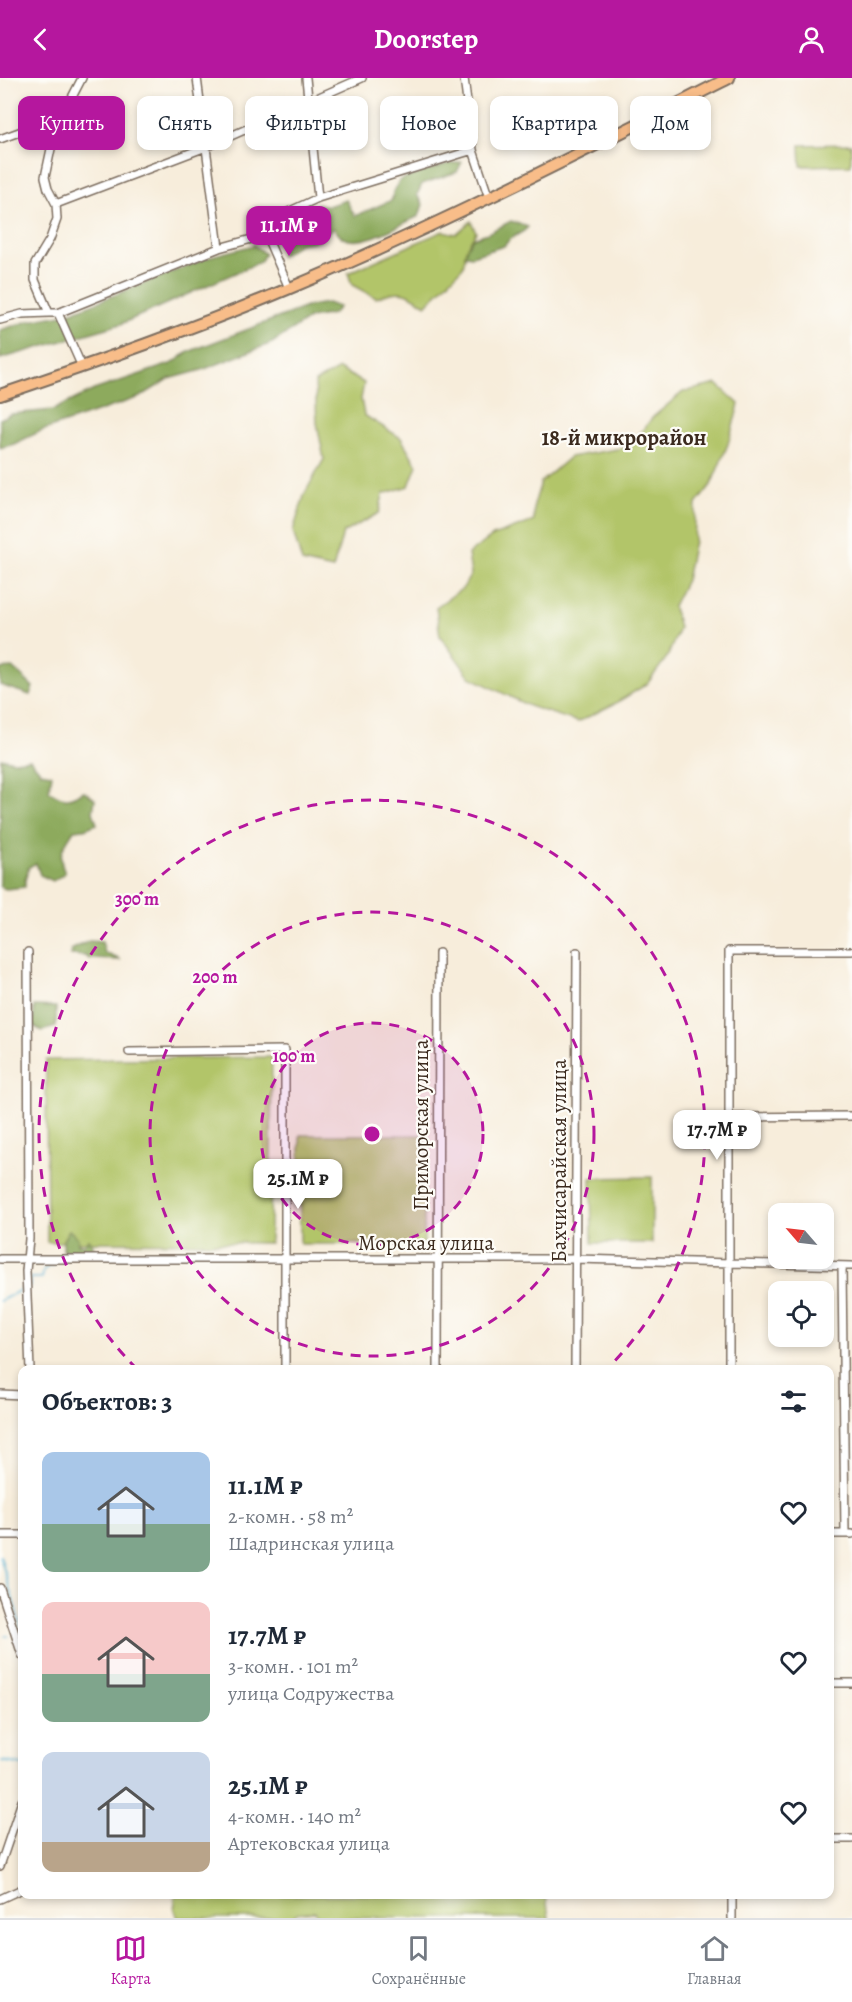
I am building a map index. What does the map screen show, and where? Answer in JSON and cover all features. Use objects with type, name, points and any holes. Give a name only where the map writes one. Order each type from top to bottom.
[{"type":"main road","points":[[0,395],[82,367],[289,288],[489,198],[729,78]]},
{"type":"street","points":[[73,96],[82,78]]},
{"type":"street","points":[[197,78],[199,96]]},
{"type":"street","points":[[306,78],[308,96]]},
{"type":"street","points":[[319,96],[362,78]]},
{"type":"street","points":[[464,78],[466,96]]},
{"type":"street","points":[[0,139],[18,132]]},
{"type":"street","points":[[49,313],[35,280],[34,272],[35,264],[50,239],[57,219],[56,204],[45,177],[51,150]]},
{"type":"street","points":[[56,204],[198,150]]},
{"type":"street","points":[[206,150],[219,248]]},
{"type":"street","points":[[314,150],[318,198]]},
{"type":"street","points":[[0,320],[22,314],[58,313],[219,248],[266,235],[286,213],[318,198],[473,150],[489,198]]},
{"type":"street","points":[[266,235],[289,288]]},
{"type":"street","points":[[58,313],[82,367]]},
{"type":"street","points":[[729,1365],[729,951],[852,951]]},
{"type":"street","points":[[28,952],[29,1239],[27,1258],[30,1365]]},
{"type":"street","name":"Бахчисарайская улица","points":[[576,1365],[577,952]]},
{"type":"street","name":"Приморская улица","points":[[438,1365],[439,953]]},
{"type":"street","points":[[129,1052],[285,1050],[285,1365]]},
{"type":"street","points":[[729,1117],[852,1116]]},
{"type":"street","name":"Морская улица","points":[[0,1259],[576,1259],[728,1261],[852,1266]]},
{"type":"street","points":[[842,1266],[848,1534]]},
{"type":"street","points":[[0,1394],[18,1395]]},
{"type":"street","points":[[0,1535],[18,1535]]},
{"type":"street","points":[[0,1588],[18,1643]]},
{"type":"street","points":[[834,1683],[852,1683]]},
{"type":"street","points":[[0,1866],[18,1813]]},
{"type":"street","points":[[834,1839],[852,1839]]},
{"type":"street","points":[[0,1899],[18,1890]]},
{"type":"street","points":[[732,1899],[732,1918]]},
{"type":"green space","points":[[851,144],[851,165],[801,166],[800,145]]},
{"type":"green space","points":[[462,162],[457,172],[422,184],[417,195],[423,204],[419,216],[382,234],[360,240],[343,238],[333,228],[318,241],[299,244],[281,256],[281,238],[290,228],[286,220],[318,204],[328,206],[346,200],[355,216],[392,200],[393,192],[400,180],[447,164]]},
{"type":"green space","points":[[471,221],[476,232],[467,247],[463,267],[426,305],[402,292],[376,298],[352,285],[348,273],[443,231],[456,234]]},
{"type":"green space","points":[[511,221],[528,227],[504,246],[472,256],[465,255],[473,238]]},
{"type":"green space","points":[[254,245],[265,254],[260,262],[121,324],[0,359],[0,330],[29,321],[67,314],[215,255]]},
{"type":"green space","points":[[327,303],[339,307],[333,314],[310,318],[272,343],[202,370],[169,379],[140,397],[41,431],[0,448],[0,419],[11,414],[53,410],[94,390],[173,363],[188,352],[309,306]]},
{"type":"green space","points":[[339,369],[364,383],[361,399],[364,415],[401,438],[417,465],[409,486],[383,494],[379,513],[343,533],[333,569],[302,562],[293,531],[305,493],[324,459],[317,423],[315,382]]},
{"type":"green space","points":[[717,384],[739,404],[728,444],[711,485],[696,504],[694,541],[686,580],[673,606],[679,628],[668,656],[647,684],[578,722],[529,706],[470,677],[440,636],[436,607],[463,588],[471,574],[468,554],[493,536],[534,521],[534,505],[541,482],[570,457],[629,447],[653,417],[683,392]]},
{"type":"green space","points":[[13,668],[33,687],[30,695],[0,685],[0,669]]},
{"type":"green space","points":[[1,758],[14,761],[30,759],[41,772],[52,774],[49,791],[63,798],[71,798],[84,791],[95,799],[93,812],[97,824],[74,830],[61,855],[65,873],[53,881],[40,875],[36,863],[29,867],[25,887],[6,889],[0,887]]},
{"type":"green space","points":[[89,941],[102,942],[105,953],[121,960],[89,959],[86,956],[71,955],[71,950]]},
{"type":"green space","points":[[34,1006],[56,1007],[56,1027],[42,1031],[33,1026]]},
{"type":"green space","points":[[272,1057],[270,1243],[47,1242],[46,1060]]},
{"type":"green space","points":[[300,1135],[424,1135],[424,1244],[300,1244]]},
{"type":"green space","points":[[652,1177],[652,1243],[592,1243],[591,1178]]},
{"type":"green space","points":[[69,1230],[78,1238],[78,1244],[84,1245],[88,1239],[94,1251],[63,1251],[63,1240]]},
{"type":"green space","points":[[175,1899],[547,1899],[549,1918],[319,1918],[315,1911],[297,1913],[292,1918],[178,1918],[174,1909]]},
{"type":"waterway","points":[[30,1286],[30,1278],[42,1278],[44,1270],[53,1266]]},
{"type":"waterway","points":[[0,1301],[24,1288]]},
{"type":"waterway","points":[[0,1556],[18,1617]]},
{"type":"waterway","points":[[2,1761],[18,1764]]},
{"type":"district","name":"18-й микрорайон","points":[[624,438]]}]
